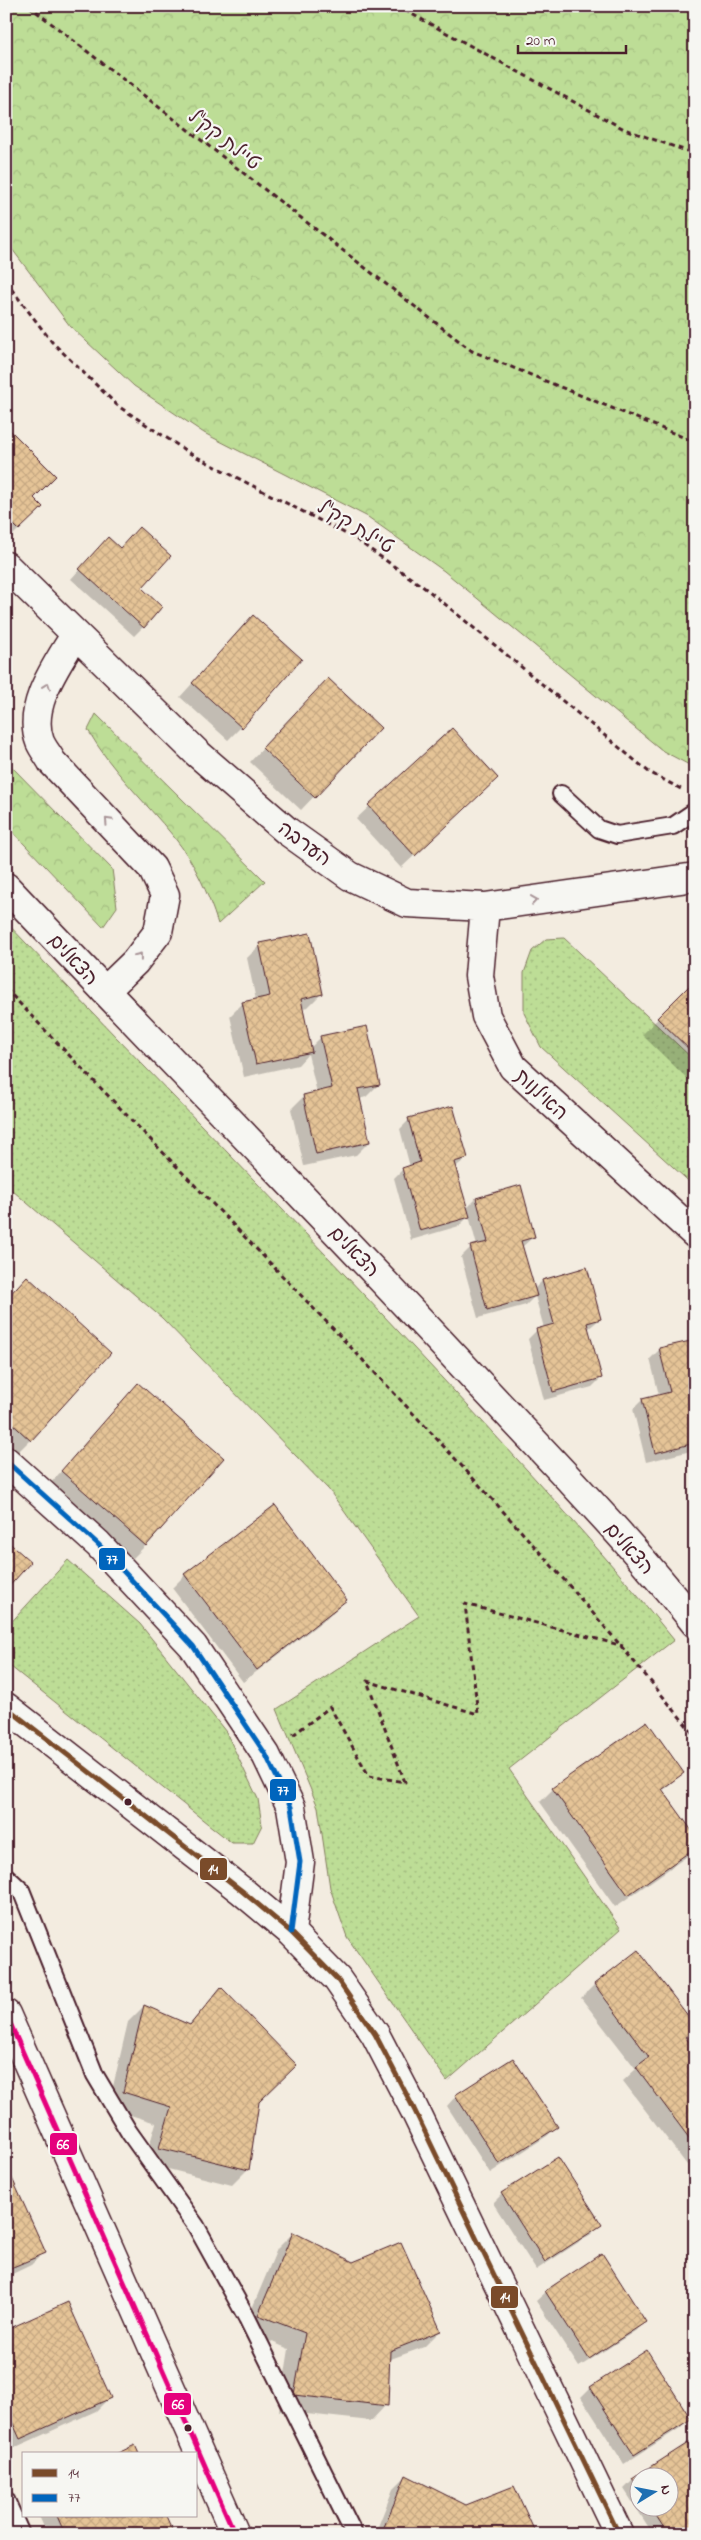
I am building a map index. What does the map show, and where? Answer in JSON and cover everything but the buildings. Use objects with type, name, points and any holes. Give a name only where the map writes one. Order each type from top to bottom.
[{"type":"street","name":"הערבה","points":[[6,566],[197,753],[287,831],[350,876],[407,903],[485,907],[695,877]]},
{"type":"street","points":[[75,635],[48,680],[37,715],[40,742],[52,762],[152,868],[165,895],[158,932],[135,962],[105,991]]},
{"type":"street","name":"הצאלים","points":[[6,887],[396,1294],[565,1475],[695,1623]]},
{"type":"street","name":"האילנות","points":[[485,907],[479,976],[486,1016],[513,1067],[695,1234]]},
{"type":"street","points":[[6,1460],[98,1544],[192,1646],[266,1755],[290,1807],[300,1862],[291,1932]]},
{"type":"street","points":[[6,1707],[242,1891],[291,1932],[337,1980],[375,2034],[414,2109],[619,2534]]},
{"type":"street","points":[[6,2014],[235,2534]]},
{"type":"lane","points":[[561,794],[599,829],[617,835],[674,826],[695,811]]},
{"type":"lane","points":[[6,1876],[21,1890],[95,2075],[129,2132],[201,2234],[248,2318],[354,2534]]},
{"type":"lane","points":[[6,2500],[21,2534]]},
{"type":"path","name":"טיילת קק\"ל","points":[[29,6],[472,351],[695,442]]},
{"type":"path","points":[[397,6],[624,129],[695,154]]},
{"type":"path","name":"טיילת קק\"ל","points":[[6,282],[52,342],[118,406],[191,454],[354,538],[429,591],[649,772],[687,792]]},
{"type":"path","points":[[6,989],[339,1335],[513,1523],[623,1646],[695,1736]]},
{"type":"path","points":[[266,1755],[330,1708],[368,1776],[405,1782],[367,1681],[478,1714],[466,1604],[623,1646]]},
{"type":"green space","points":[[6,6],[695,6],[695,768],[663,751],[444,571],[368,517],[204,433],[134,386],[70,326],[6,241]]},
{"type":"green space","points":[[96,714],[265,881],[218,924],[200,879],[182,847],[118,773],[88,730]]},
{"type":"green space","points":[[11,766],[112,869],[117,907],[103,927],[6,825],[6,770]]},
{"type":"green space","points":[[6,922],[442,1378],[590,1540],[674,1640],[509,1769],[621,1929],[447,2081],[347,1937],[330,1888],[318,1807],[277,1709],[419,1616],[329,1490],[162,1318],[6,1185]]},
{"type":"green space","points":[[564,938],[695,1061],[695,1187],[541,1047],[524,1013],[524,973],[532,951],[546,939]]},
{"type":"green space","points":[[68,1560],[140,1624],[226,1732],[258,1799],[262,1825],[253,1843],[232,1843],[6,1663],[6,1628]]},
{"type":"transit line","name":"77","points":[[6,1461],[98,1544],[193,1646],[266,1755],[291,1807],[300,1862],[291,1932]]},
{"type":"transit line","name":"14","points":[[6,1707],[242,1891],[291,1932],[337,1979],[375,2034],[414,2109],[619,2534]]},
{"type":"transit line","name":"66","points":[[6,2014],[235,2534]]}]
